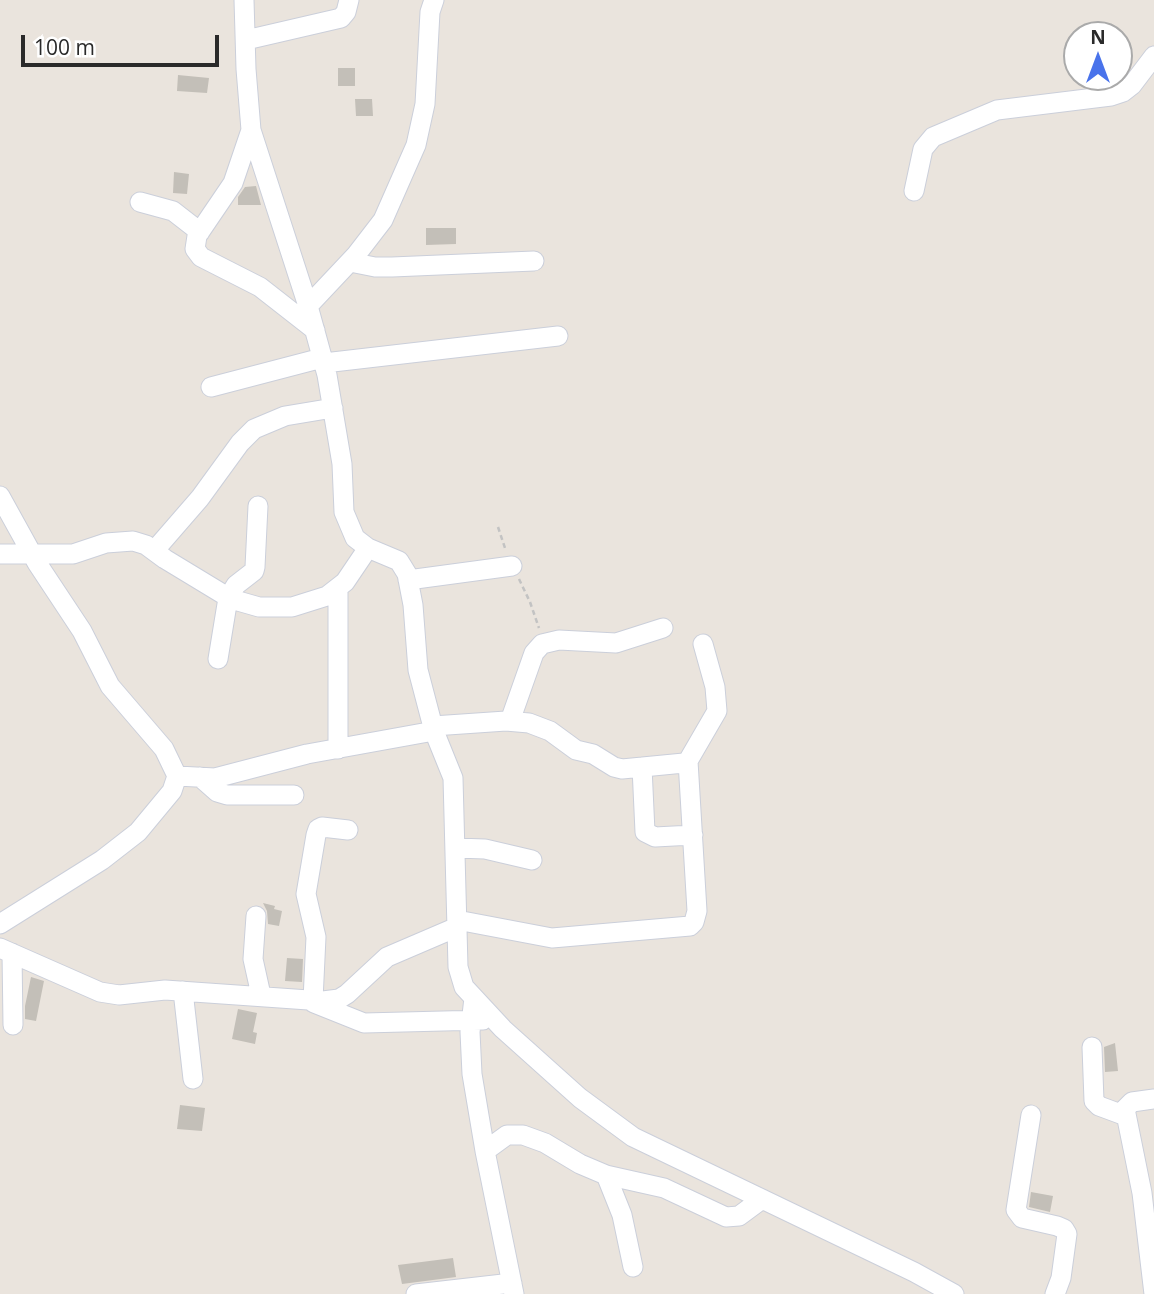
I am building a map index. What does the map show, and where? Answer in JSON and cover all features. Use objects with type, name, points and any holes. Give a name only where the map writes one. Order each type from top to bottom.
[{"type":"street","points":[[244,0],[246,80],[251,130],[323,360],[342,464],[344,512],[355,538],[368,548],[399,561],[407,574],[418,670],[433,729],[453,778],[458,967],[464,987],[494,1020],[580,1098],[633,1137],[914,1272],[954,1294]]},
{"type":"street","points":[[246,40],[341,18],[346,12],[349,0]]},
{"type":"street","points":[[308,306],[383,219],[416,145],[425,104],[430,12],[434,0]]},
{"type":"street","points":[[914,191],[923,149],[933,137],[997,110],[1111,96],[1124,92],[1154,56]]},
{"type":"street","points":[[251,130],[233,183],[200,232],[195,249],[201,257],[260,287],[315,330]]},
{"type":"street","points":[[140,202],[173,211],[200,232]]},
{"type":"street","points":[[349,261],[375,267],[534,261]]},
{"type":"street","points":[[211,387],[323,360],[558,335]]},
{"type":"street","points":[[154,551],[254,429],[285,416],[333,408]]},
{"type":"street","points":[[0,496],[32,553],[82,631],[110,686],[164,749],[177,776],[172,791],[138,832],[102,860],[0,924]]},
{"type":"street","points":[[218,659],[228,598],[236,585],[254,571],[258,506]]},
{"type":"street","points":[[0,554],[73,554],[106,544],[133,541],[146,545],[228,598],[259,607],[292,607],[327,596],[338,588],[368,548]]},
{"type":"street","points":[[408,580],[512,566]]},
{"type":"street","points":[[338,588],[338,749]]},
{"type":"street","points":[[510,722],[534,653],[545,643],[559,640],[616,643],[663,628]]},
{"type":"street","points":[[177,776],[215,778],[433,729],[510,722],[529,723],[550,731],[576,750],[593,754],[614,767],[684,764],[717,711],[715,687],[703,644]]},
{"type":"street","points":[[13,1025],[6,951],[100,992],[119,995],[155,990],[307,1000],[339,999],[387,957],[457,923],[552,938],[690,926],[697,911],[688,761]]},
{"type":"street","points":[[642,767],[645,832],[655,837],[693,835]]},
{"type":"street","points":[[200,777],[217,792],[228,795],[294,795]]},
{"type":"street","points":[[307,1000],[316,937],[306,894],[316,835],[322,827],[348,830]]},
{"type":"street","points":[[456,848],[485,849],[532,860]]},
{"type":"street","points":[[256,916],[253,959],[261,996]]},
{"type":"street","points":[[183,991],[193,1079]]},
{"type":"street","points":[[416,1294],[513,1289],[472,1074],[471,1020],[474,998]]},
{"type":"street","points":[[307,1000],[364,1023],[494,1020]]},
{"type":"street","points":[[1091,1046],[1094,1101],[1099,1106],[1126,1116]]},
{"type":"street","points":[[1154,1100],[1132,1102],[1125,1109],[1142,1193],[1154,1294]]},
{"type":"street","points":[[1031,1115],[1016,1210],[1022,1218],[1057,1226],[1067,1234],[1062,1278],[1055,1294]]},
{"type":"street","points":[[485,1151],[507,1135],[523,1135],[545,1143],[580,1164],[606,1175],[664,1188],[726,1217],[738,1216],[762,1199]]},
{"type":"street","points":[[606,1175],[622,1215],[633,1267]]},
{"type":"path","points":[[498,527],[545,643]]},
{"type":"building","points":[[338,68],[355,68],[355,86],[338,86]]},
{"type":"building","points":[[178,75],[209,78],[207,93],[177,91]]},
{"type":"building","points":[[355,99],[372,99],[373,116],[356,116]]},
{"type":"building","points":[[174,172],[189,174],[187,194],[173,193]]},
{"type":"building","points":[[256,186],[261,205],[238,205],[238,197],[245,187]]},
{"type":"building","points":[[426,228],[456,228],[456,244],[426,245]]},
{"type":"building","points":[[263,903],[282,911],[279,926],[268,924]]},
{"type":"building","points":[[287,958],[303,959],[302,982],[285,981]]},
{"type":"building","points":[[31,977],[44,981],[36,1021],[25,1019]]},
{"type":"building","points":[[238,1009],[257,1013],[253,1032],[257,1033],[255,1044],[232,1039]]},
{"type":"building","points":[[1115,1043],[1118,1071],[1105,1072],[1104,1047]]},
{"type":"building","points":[[180,1105],[205,1108],[202,1131],[177,1129]]},
{"type":"building","points":[[1031,1192],[1053,1196],[1050,1212],[1029,1207]]},
{"type":"building","points":[[453,1258],[456,1277],[402,1284],[398,1265]]}]
